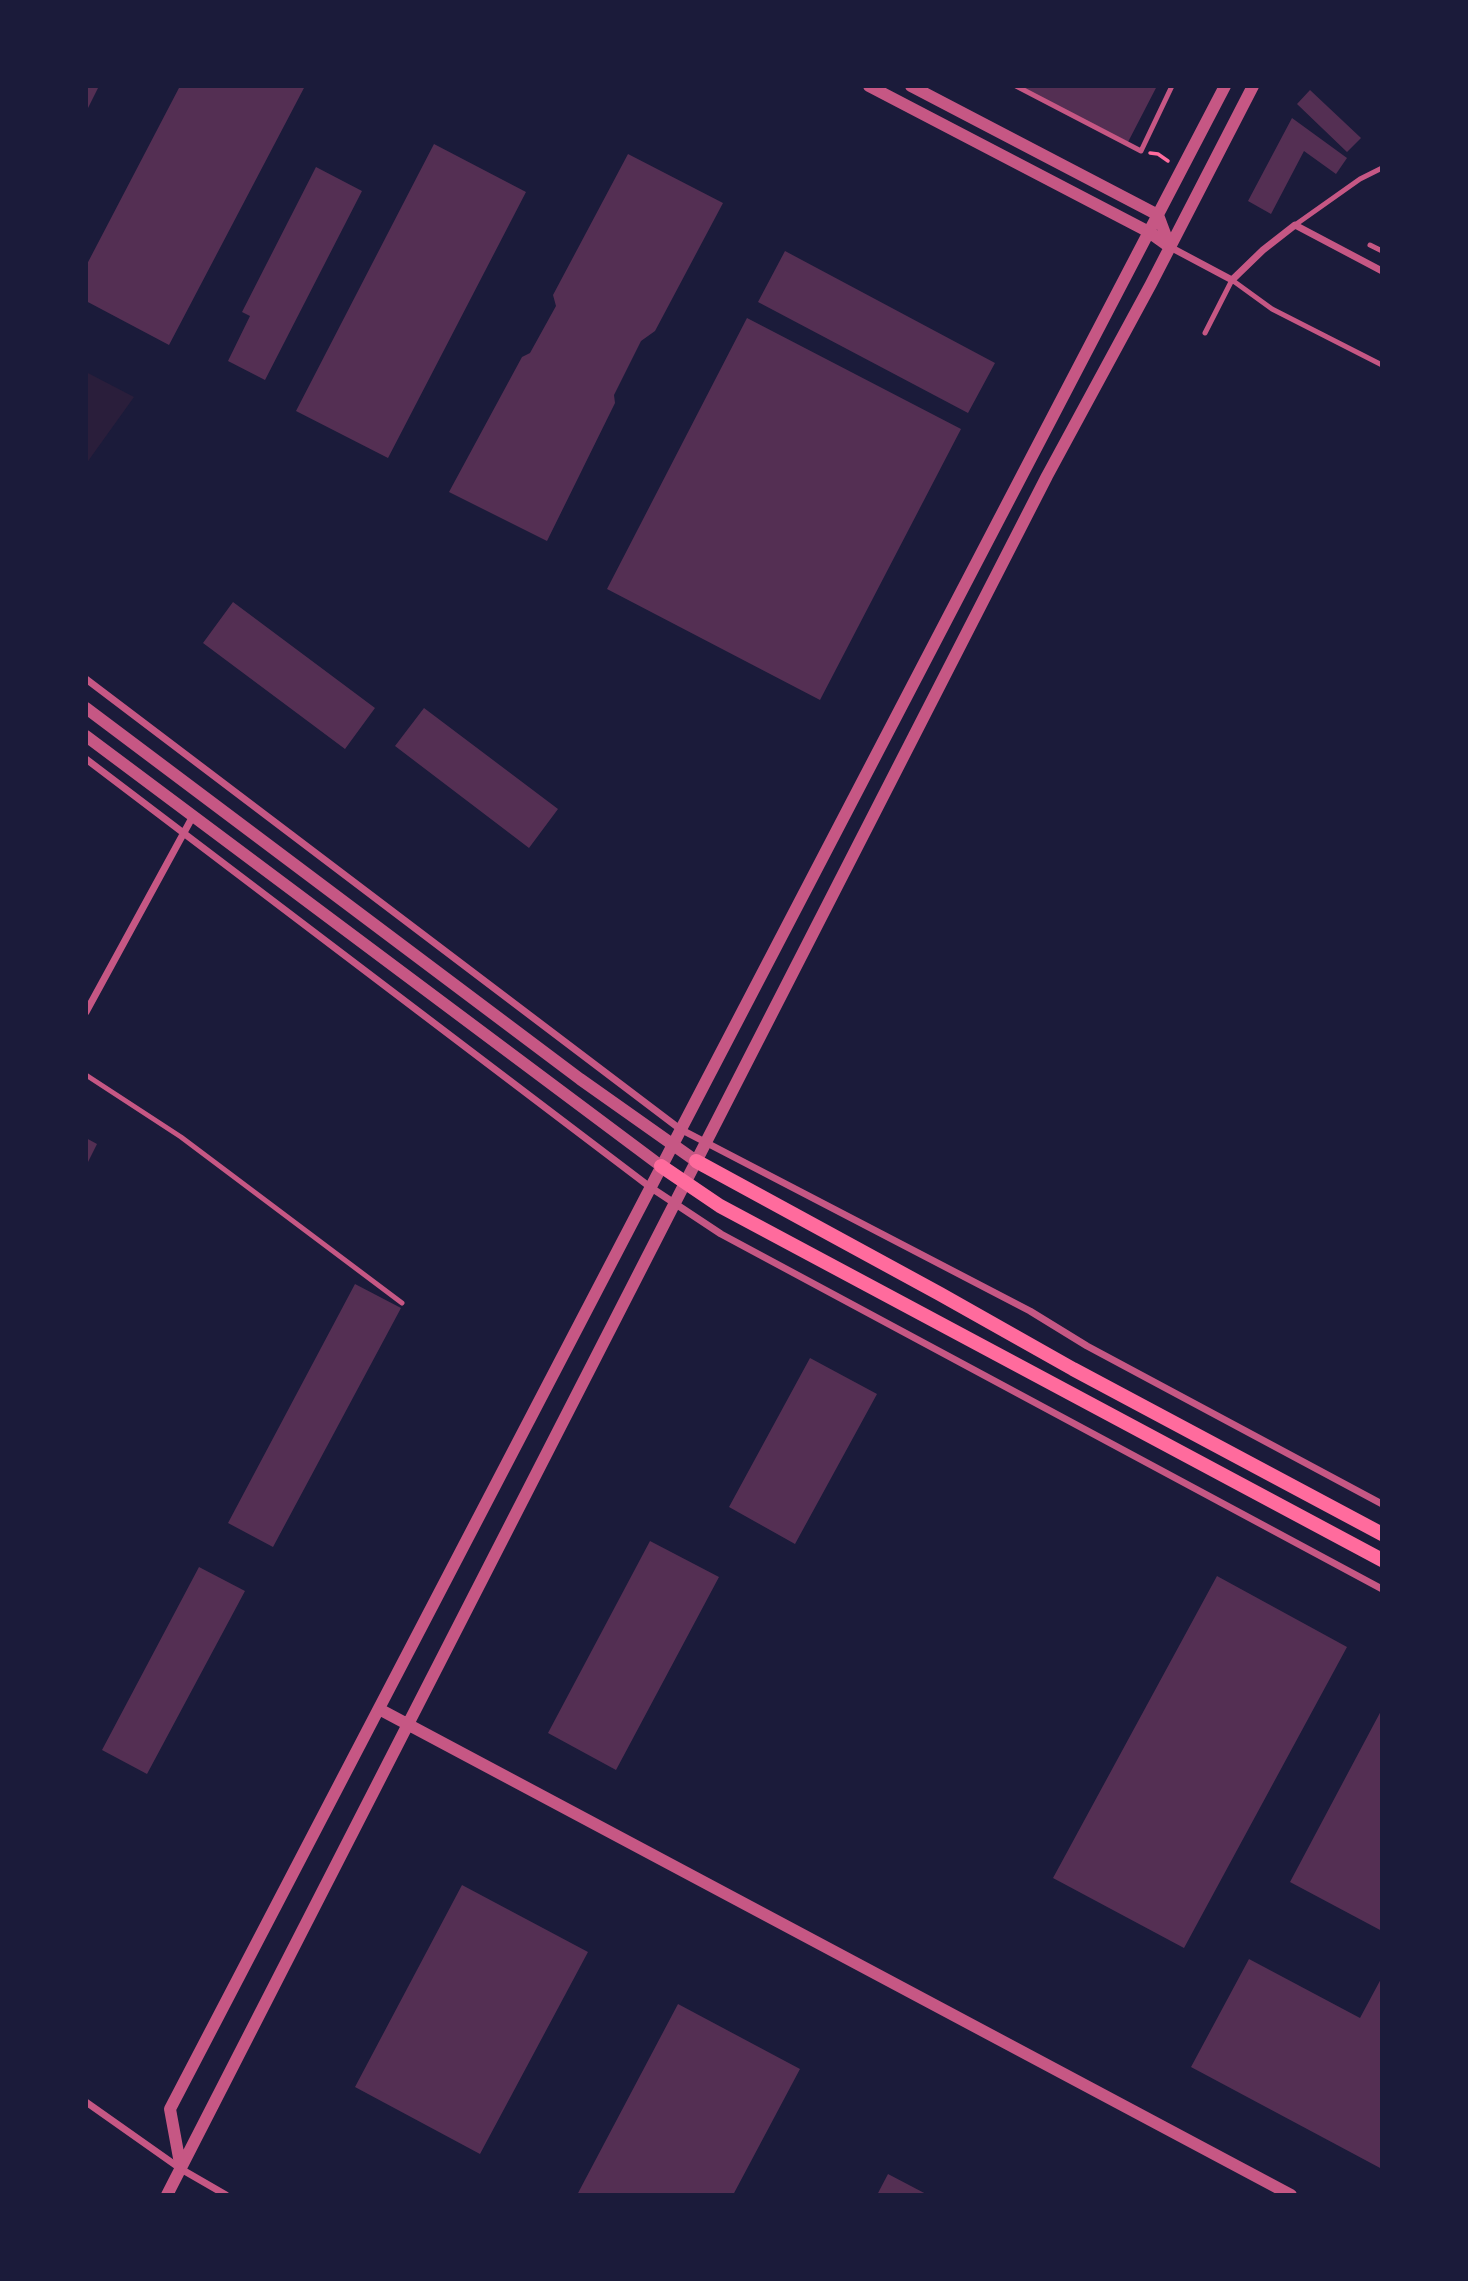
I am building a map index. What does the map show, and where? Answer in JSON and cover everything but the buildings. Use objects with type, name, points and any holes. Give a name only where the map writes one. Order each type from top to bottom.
[{"type":"main road","points":[[696,1161],[1073,1369],[1382,1534]]},
{"type":"main road","points":[[661,1166],[720,1206],[1382,1560]]},
{"type":"street","points":[[869,86],[1149,232],[1170,247],[1232,280],[1294,225],[1382,271]]},
{"type":"street","points":[[911,86],[1158,215],[1170,247]]},
{"type":"street","points":[[181,2169],[170,2109],[1226,86]]},
{"type":"street","points":[[167,2195],[1047,477],[1253,86]]},
{"type":"street","points":[[86,679],[680,1129],[1030,1311],[1087,1346],[1382,1504]]},
{"type":"street","points":[[86,708],[569,1071],[696,1161]]},
{"type":"street","points":[[86,736],[661,1166]]},
{"type":"street","points":[[86,759],[650,1187],[721,1234],[1382,1589]]},
{"type":"street","points":[[86,1012],[193,816]]},
{"type":"street","points":[[379,1709],[1291,2195]]},
{"type":"street","points":[[86,2102],[181,2169],[226,2195]]},
{"type":"lane","points":[[1016,86],[1141,151],[1172,86]]},
{"type":"lane","points":[[1294,225],[1360,179],[1382,168]]},
{"type":"lane","points":[[1370,245],[1382,251]]},
{"type":"lane","points":[[1205,333],[1232,280],[1272,309],[1382,365]]},
{"type":"lane","points":[[86,1075],[181,1137],[402,1303]]},
{"type":"path","points":[[1141,151],[1158,154],[1182,170]]},
{"type":"shaded area","points":[[86,372],[134,397],[86,464]]}]
